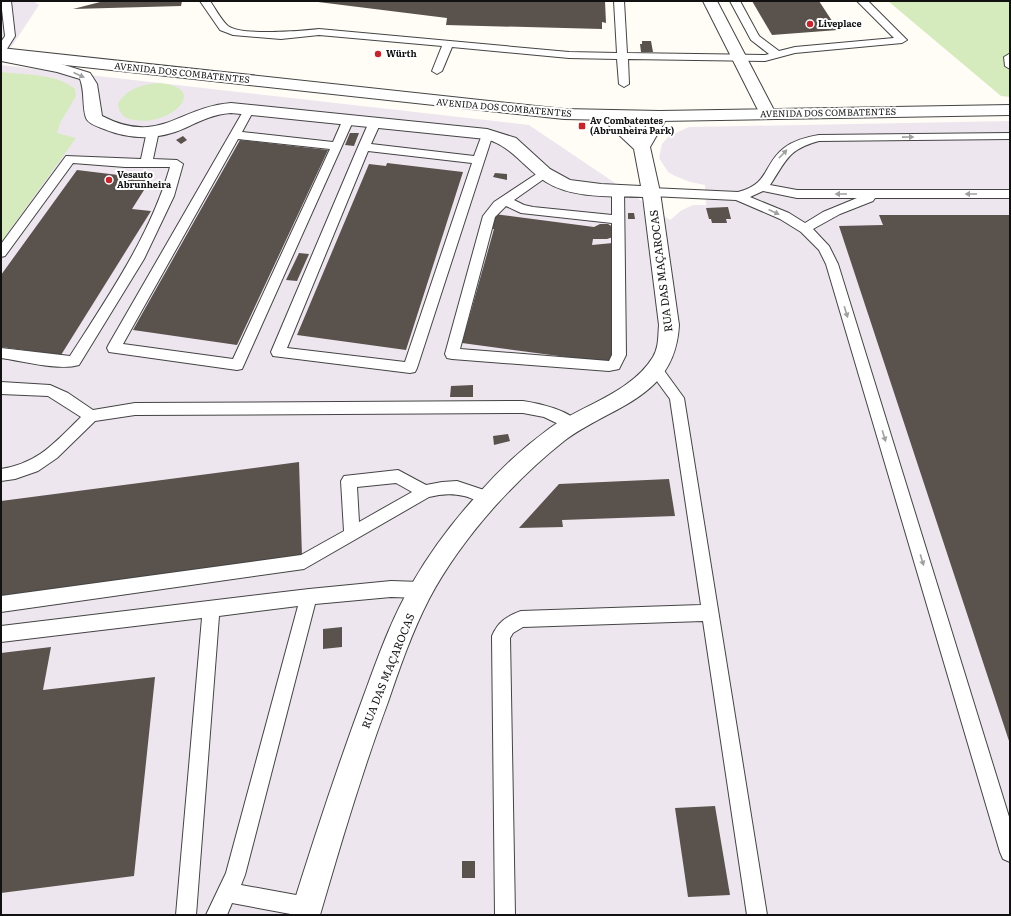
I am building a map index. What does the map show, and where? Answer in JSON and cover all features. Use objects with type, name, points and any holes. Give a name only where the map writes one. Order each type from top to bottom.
[{"type":"street","points":[[710,1],[768,114]]},
{"type":"street","name":"AVENIDA DOS COMBATENTES","points":[[1,53],[525,111],[608,116],[1010,110]]},
{"type":"street","points":[[1,53],[84,76],[89,83],[94,118],[114,128],[134,131],[153,131],[171,128],[210,110],[220,108],[250,108],[348,120],[487,134],[498,136],[516,144],[544,173],[556,180],[571,185],[651,192]]},
{"type":"street","points":[[608,116],[642,147],[660,116]]},
{"type":"street","name":"RUA DAS MAÇAROCAS","points":[[306,911],[335,814],[398,638],[421,590],[453,540],[488,498],[520,466],[558,434],[634,390],[662,360],[668,343],[669,325],[651,192],[642,147]]},
{"type":"lane","points":[[1,53],[10,36],[6,1]]},
{"type":"lane","points":[[205,1],[224,28],[238,32],[281,36],[319,32],[517,51],[622,57],[739,58],[765,58],[795,50],[902,40],[862,1]]},
{"type":"lane","points":[[619,1],[624,84]]},
{"type":"lane","points":[[735,1],[755,38],[777,55]]},
{"type":"lane","points":[[437,71],[448,44]]},
{"type":"lane","points":[[250,108],[114,348],[238,365],[348,120]]},
{"type":"lane","points":[[374,122],[278,352],[410,368],[487,134]]},
{"type":"lane","points":[[146,162],[153,131]]},
{"type":"lane","points":[[236,135],[337,146]]},
{"type":"lane","points":[[762,187],[779,158],[786,151],[794,145],[819,138],[1010,136]]},
{"type":"lane","points":[[364,147],[478,160]]},
{"type":"lane","points":[[1,253],[70,159],[125,163],[162,162],[177,164],[168,196],[138,259],[74,361],[51,360],[1,353]]},
{"type":"lane","points":[[544,173],[498,205],[489,216],[452,354],[609,366],[614,365],[619,355],[618,190]]},
{"type":"lane","points":[[738,196],[762,187],[797,194],[1010,194]]},
{"type":"lane","points":[[651,192],[738,196],[782,215],[805,229],[823,247],[832,264],[1010,852]]},
{"type":"lane","points":[[805,229],[818,219],[828,214],[868,198],[886,194]]},
{"type":"lane","points":[[505,200],[521,209],[618,220]]},
{"type":"lane","points":[[654,369],[677,398],[757,915]]},
{"type":"lane","points":[[1,388],[50,391],[63,397],[91,416]]},
{"type":"lane","points":[[1,475],[15,473],[33,467],[52,454],[91,416],[135,409],[523,407],[545,410],[573,425]]},
{"type":"lane","points":[[352,534],[349,482],[398,476],[425,492]]},
{"type":"lane","points":[[1,604],[304,562],[425,492],[451,486],[469,489],[488,498]]},
{"type":"lane","points":[[1,634],[309,597],[391,589],[421,590]]},
{"type":"lane","points":[[216,915],[235,875],[309,597]]},
{"type":"lane","points":[[186,915],[211,609]]},
{"type":"lane","points":[[505,915],[501,636],[507,627],[521,619],[710,613]]},
{"type":"lane","points":[[227,892],[306,911]]},
{"type":"shaded area","points":[[1,1],[33,1],[39,5],[12,46],[1,59]]},
{"type":"shaded area","points":[[1,65],[529,125],[670,220],[682,210],[693,205],[706,205],[705,185],[690,182],[668,172],[659,158],[662,144],[669,136],[689,127],[1010,121],[1010,915],[1,915]]},
{"type":"green space","points":[[888,1],[1010,1],[1010,97],[1001,96]]},
{"type":"green space","points":[[1,72],[50,77],[75,89],[76,96],[60,123],[57,133],[76,138],[1,242]]},
{"type":"green space","points":[[157,83],[173,86],[182,91],[184,98],[180,105],[172,112],[161,118],[148,121],[134,120],[123,115],[118,104],[125,95],[134,89]]},
{"type":"building","points":[[104,1],[182,1],[181,6],[73,9]]},
{"type":"building","points":[[310,1],[605,1],[606,23],[602,22],[602,29],[446,25],[447,18]]},
{"type":"building","points":[[752,1],[819,1],[838,30],[772,35]]},
{"type":"building","points":[[642,41],[651,41],[653,52],[641,52],[640,44],[642,44]]},
{"type":"building","points":[[350,133],[359,133],[354,146],[345,145]]},
{"type":"building","points":[[183,136],[187,140],[181,144],[176,140]]},
{"type":"building","points":[[240,140],[328,150],[237,345],[133,330]]},
{"type":"building","points":[[387,163],[463,172],[406,350],[297,335],[369,164],[386,166]]},
{"type":"building","points":[[77,170],[151,179],[132,209],[151,211],[61,355],[1,347],[1,275]]},
{"type":"building","points":[[495,173],[507,174],[507,180],[493,177]]},
{"type":"building","points":[[728,207],[731,219],[726,219],[727,223],[712,223],[711,219],[709,219],[706,208]]},
{"type":"building","points":[[628,213],[634,213],[635,219],[628,219]]},
{"type":"building","points":[[494,214],[594,227],[600,224],[608,224],[613,227],[613,237],[607,239],[593,239],[592,245],[613,243],[611,363],[462,343],[494,229],[491,229]]},
{"type":"building","points":[[879,215],[1010,215],[1010,744],[839,226],[883,225]]},
{"type":"building","points":[[299,253],[309,254],[297,281],[286,280]]},
{"type":"building","points":[[473,385],[473,397],[450,397],[451,386]]},
{"type":"building","points":[[508,434],[510,441],[494,445],[493,436]]},
{"type":"building","points":[[299,462],[302,556],[1,599],[1,501]]},
{"type":"building","points":[[669,479],[675,516],[562,520],[563,527],[519,528],[559,484]]},
{"type":"building","points":[[342,627],[342,647],[323,649],[323,629]]},
{"type":"building","points":[[51,647],[43,690],[155,677],[134,876],[1,893],[1,653]]},
{"type":"building","points":[[715,806],[730,895],[688,897],[675,808]]},
{"type":"building","points":[[462,861],[475,861],[475,878],[462,878]]},
{"type":"place","name":"Liveplace","points":[[810,24]]},
{"type":"place","name":"Würth","points":[[378,54]]},
{"type":"place","name":"Av Combatentes (Abrunheira Park)","points":[[582,126]]},
{"type":"place","name":"Vesauto Abrunheira","points":[[109,180]]}]
